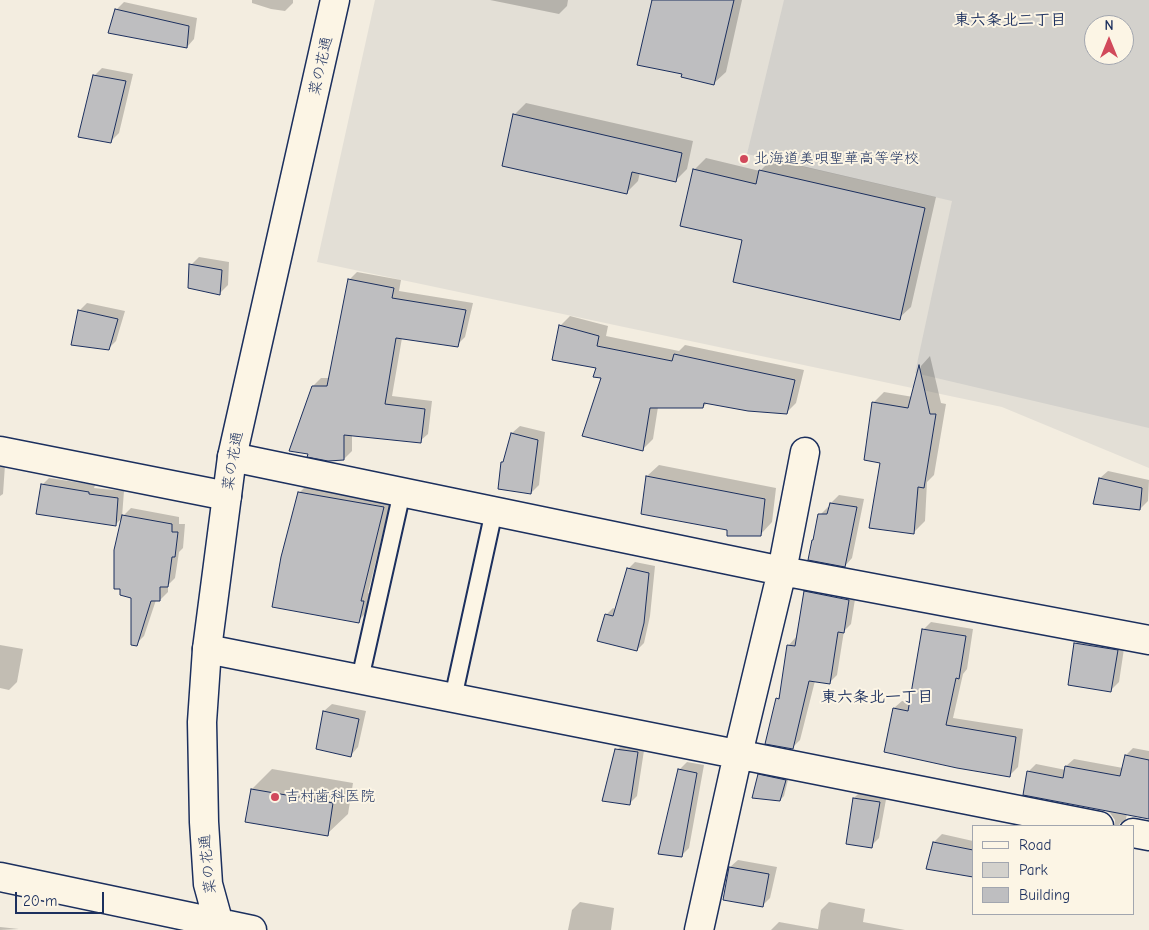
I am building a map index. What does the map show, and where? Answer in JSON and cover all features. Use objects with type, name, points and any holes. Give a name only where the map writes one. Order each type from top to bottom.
[{"type":"street","name":"菜の花通","points":[[218,927],[208,884],[204,822],[202,722],[207,649],[232,457],[335,0]]},
{"type":"street","points":[[0,451],[227,496]]},
{"type":"street","points":[[699,930],[738,754],[782,571],[805,452]]},
{"type":"street","points":[[232,457],[782,571],[1149,640]]},
{"type":"street","points":[[207,649],[1094,825]]},
{"type":"street","points":[[1134,833],[1149,836]]},
{"type":"street","points":[[0,877],[218,927],[252,930]]},
{"type":"lane","points":[[360,679],[402,492]]},
{"type":"lane","points":[[453,698],[494,511]]},
{"type":"shaded area","name":"北海道美唄聖華高等学校","points":[[375,0],[1149,0],[1149,468],[1002,407],[317,262]]},
{"type":"green space","points":[[784,0],[1149,0],[1149,428],[915,373],[952,201],[747,154]]},
{"type":"building","points":[[652,0],[734,0],[714,85],[681,77],[682,74],[637,65]]},
{"type":"building","points":[[115,9],[189,26],[187,48],[108,33]]},
{"type":"building","points":[[93,75],[126,81],[111,143],[78,137]]},
{"type":"building","points":[[513,114],[682,153],[676,182],[632,172],[627,194],[502,166]]},
{"type":"building","points":[[693,169],[756,184],[759,170],[925,208],[900,320],[733,282],[742,240],[680,226]]},
{"type":"building","points":[[189,264],[222,270],[220,295],[188,288]]},
{"type":"building","points":[[348,279],[394,288],[392,298],[466,310],[458,347],[396,338],[385,404],[425,409],[421,443],[344,435],[344,460],[328,461],[307,457],[308,454],[289,451],[312,386],[327,386]]},
{"type":"building","points":[[78,310],[118,319],[109,350],[71,345]]},
{"type":"building","points":[[559,325],[599,336],[597,346],[672,361],[674,354],[795,380],[787,414],[748,411],[704,403],[703,408],[650,408],[643,451],[582,436],[601,378],[593,377],[596,368],[552,360]]},
{"type":"building","points":[[919,365],[930,414],[936,414],[924,488],[918,487],[914,534],[869,528],[880,463],[864,460],[872,402],[908,408]]},
{"type":"building","points":[[511,433],[538,440],[531,494],[498,489],[501,462],[503,462]]},
{"type":"building","points":[[646,476],[765,499],[761,536],[727,536],[727,530],[641,514]]},
{"type":"building","points":[[1099,478],[1142,488],[1140,510],[1093,504]]},
{"type":"building","points":[[41,484],[118,498],[116,526],[36,514]]},
{"type":"building","points":[[298,492],[384,507],[361,601],[364,601],[359,623],[272,607],[281,557]]},
{"type":"building","points":[[830,503],[857,507],[845,567],[808,560],[818,514],[827,514]]},
{"type":"building","points":[[122,515],[172,524],[172,532],[178,532],[175,557],[172,557],[168,587],[160,587],[160,601],[151,601],[137,646],[131,645],[131,598],[120,595],[120,589],[114,589],[114,550]]},
{"type":"building","points":[[627,568],[649,573],[644,623],[637,651],[597,641],[605,614],[613,616]]},
{"type":"building","points":[[804,591],[849,600],[844,633],[838,632],[830,684],[809,681],[793,749],[765,744],[776,698],[779,699],[787,645],[795,646]]},
{"type":"building","points":[[922,629],[966,636],[959,679],[956,678],[946,725],[1016,737],[1010,777],[884,752],[893,708],[908,711]]},
{"type":"building","points":[[1074,643],[1118,650],[1111,692],[1068,685]]},
{"type":"building","points":[[323,711],[359,719],[351,757],[316,749]]},
{"type":"building","points":[[615,749],[638,752],[630,805],[602,801]]},
{"type":"building","points":[[1125,755],[1149,760],[1149,819],[1023,795],[1027,771],[1063,778],[1065,766],[1120,776]]},
{"type":"building","points":[[678,769],[697,773],[682,857],[658,854]]},
{"type":"building","points":[[758,774],[786,780],[780,801],[752,798]]},
{"type":"building","name":"吉村歯科医院","points":[[251,789],[333,803],[328,836],[245,822]]},
{"type":"building","points":[[853,798],[880,802],[872,848],[846,844]]},
{"type":"building","points":[[933,842],[972,850],[972,877],[926,869]]},
{"type":"building","points":[[729,867],[769,874],[763,907],[723,900]]},
{"type":"place","name":"北海道美唄聖華高等学校","points":[[744,159]]},
{"type":"place","name":"吉村歯科医院","points":[[275,797]]},
{"type":"district","name":"東六条北二丁目","points":[[1010,20]]},
{"type":"district","name":"東六条北一丁目","points":[[877,697]]}]
